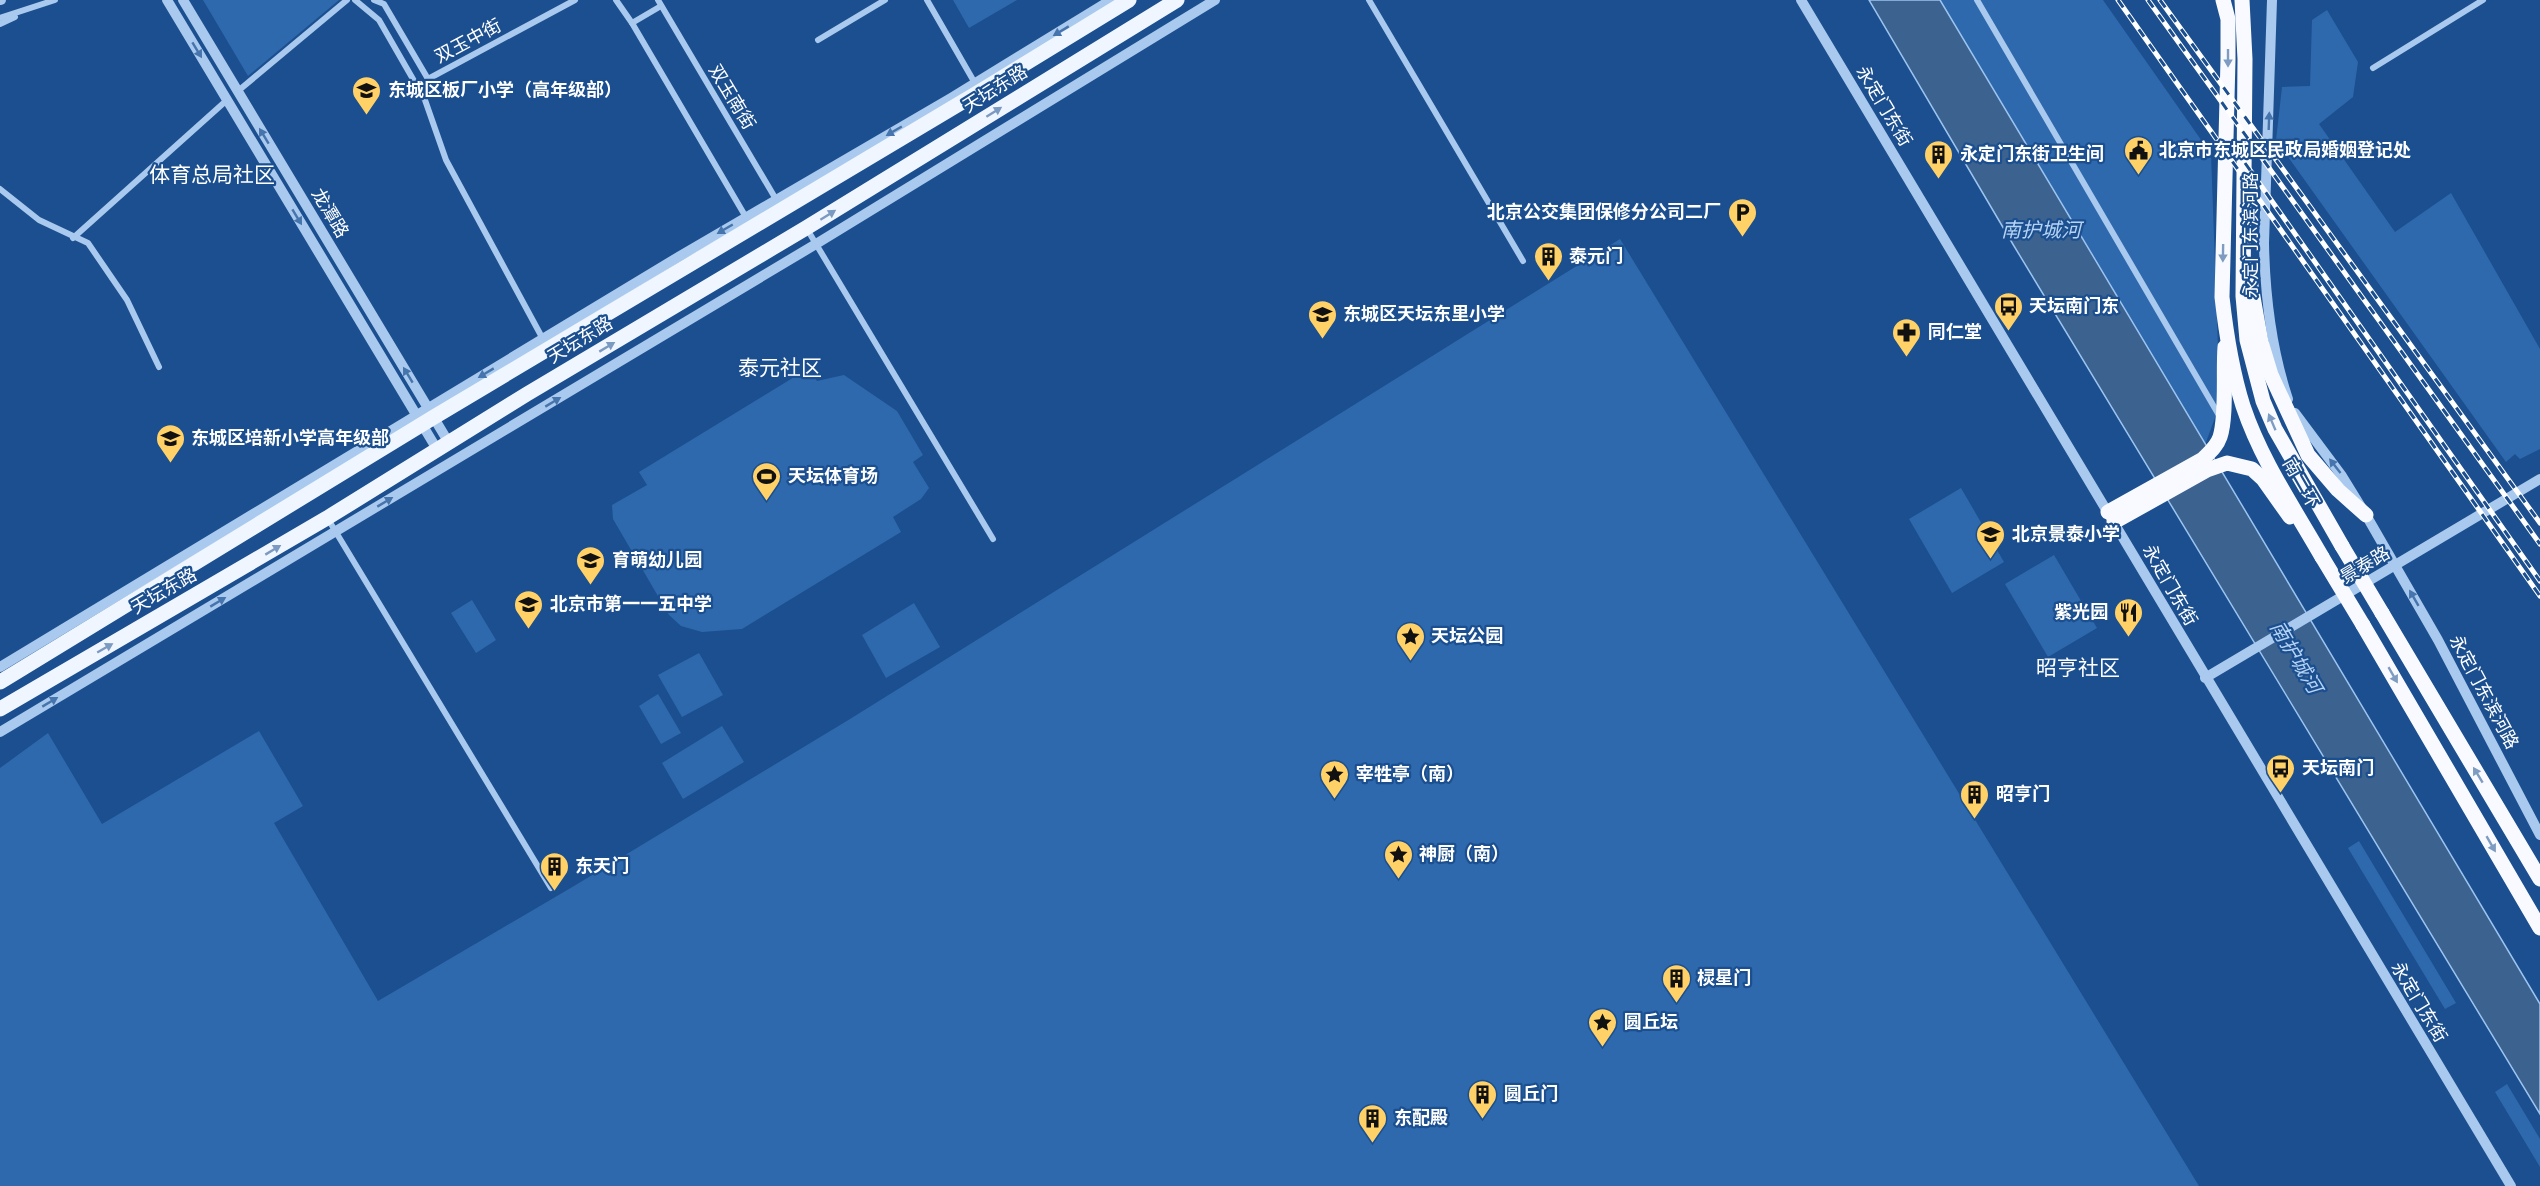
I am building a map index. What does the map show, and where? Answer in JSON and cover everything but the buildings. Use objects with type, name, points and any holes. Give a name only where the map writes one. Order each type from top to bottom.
[{"type":"highway","name":"南二环","points":[[2223,0],[2228,19],[2228,59],[2222,297],[2226,332],[2243,405],[2266,461],[2540,928]]},
{"type":"highway","name":"南二环","points":[[2242,0],[2246,59],[2243,296],[2247,340],[2263,401],[2306,487],[2540,879]]},
{"type":"highway","points":[[2244,245],[2261,342],[2271,375],[2290,419],[2308,455],[2338,489],[2367,516]]},
{"type":"highway","points":[[2142,500],[2203,459],[2214,449],[2221,429],[2222,374],[2226,332]]},
{"type":"highway","points":[[2111,517],[2219,464],[2235,464],[2252,469],[2263,479],[2322,557]]},
{"type":"main road","name":"天坛东路","points":[[0,682],[425,416],[749,222],[1129,0]]},
{"type":"main road","name":"天坛东路","points":[[0,709],[327,518],[1177,0]]},
{"type":"street","points":[[0,18],[55,0]]},
{"type":"street","name":"龙潭路","points":[[167,0],[425,416]]},
{"type":"street","name":"龙潭路","points":[[183,0],[443,447]]},
{"type":"street","points":[[238,91],[347,0]]},
{"type":"street","points":[[355,0],[379,20],[425,100],[446,160],[545,344]]},
{"type":"street","name":"双玉中街","points":[[374,0],[384,4],[428,79],[575,0]]},
{"type":"street","points":[[616,0],[632,23],[749,222]]},
{"type":"street","points":[[818,40],[885,0]]},
{"type":"street","points":[[927,0],[977,88],[1111,0]]},
{"type":"street","points":[[0,732],[816,244],[1215,0]]},
{"type":"street","points":[[1369,0],[1523,261]]},
{"type":"street","name":"永定门东街","points":[[1801,0],[2511,1186]]},
{"type":"street","points":[[1977,0],[2221,429]]},
{"type":"street","name":"永定门东滨河路","points":[[2272,0],[2264,243],[2265,283],[2274,347],[2285,389],[2297,417],[2342,476],[2396,566],[2443,649],[2540,835]]},
{"type":"street","points":[[2373,68],[2483,0]]},
{"type":"street","points":[[632,23],[659,3]]},
{"type":"street","name":"双玉南街","points":[[659,3],[779,205]]},
{"type":"street","points":[[0,24],[38,6]]},
{"type":"street","points":[[73,238],[227,100]]},
{"type":"street","points":[[0,189],[39,220],[73,238],[88,243],[127,300],[159,367]]},
{"type":"street","points":[[806,228],[993,539]]},
{"type":"street","points":[[0,667],[425,416]]},
{"type":"street","name":"景泰路","points":[[2205,678],[2540,479]]},
{"type":"street","points":[[327,518],[551,888]]},
{"type":"shaded area","points":[[203,0],[339,0],[248,76]]},
{"type":"shaded area","points":[[953,0],[1017,0],[969,28]]},
{"type":"shaded area","points":[[1940,0],[2103,0],[2211,154],[2220,404],[2205,445]]},
{"type":"shaded area","points":[[2327,10],[2358,62],[2353,97],[2319,124],[2395,232],[2451,193],[2540,349],[2540,449],[2520,459],[2515,454],[2506,462],[2276,140],[2282,87],[2310,86],[2312,20]]},
{"type":"shaded area","name":"天坛公园","points":[[1620,239],[2199,1186],[0,1186],[0,768],[48,733],[102,824],[259,731],[303,806],[274,823],[378,1001],[574,886],[850,719]]},
{"type":"shaded area","name":"天坛体育场","points":[[809,368],[817,381],[844,375],[897,411],[923,455],[913,462],[929,488],[921,499],[893,517],[901,532],[742,629],[702,632],[681,626],[669,615],[613,519],[612,505],[647,485],[639,472]]},
{"type":"shaded area","points":[[1961,488],[2004,562],[1952,593],[1909,519]]},
{"type":"shaded area","points":[[2054,555],[2097,628],[2048,657],[2005,584]]},
{"type":"shaded area","points":[[472,600],[496,640],[476,653],[451,613]]},
{"type":"shaded area","points":[[914,603],[940,647],[886,678],[862,635]]},
{"type":"shaded area","points":[[699,653],[723,695],[682,717],[658,675]]},
{"type":"shaded area","points":[[658,694],[681,733],[661,744],[639,706]]},
{"type":"shaded area","points":[[722,726],[744,762],[683,799],[662,763]]},
{"type":"shaded area","points":[[2359,841],[2456,1003],[2445,1009],[2348,848]]},
{"type":"shaded area","points":[[2507,1084],[2540,1139],[2540,1167],[2495,1092]]},
{"type":"water","name":"南护城河","points":[[1869,0],[1940,0],[2540,1004],[2540,1114],[2014,246]]},
{"type":"railway","points":[[2118,0],[2540,596]]},
{"type":"railway","points":[[2148,0],[2540,544]]},
{"type":"railway","points":[[2160,0],[2540,523]]},
{"type":"railway","points":[[2245,163],[2540,581]]},
{"type":"place","name":"东城区板厂小学（高年级部）","points":[[367,116]]},
{"type":"place","name":"北京市东城区民政局婚姻登记处","points":[[2138,176]]},
{"type":"place","name":"永定门东街卫生间","points":[[1939,180]]},
{"type":"place","name":"北京公交集团保修分公司二厂","points":[[1742,238]]},
{"type":"place","name":"泰元门","points":[[1548,282]]},
{"type":"place","name":"天坛南门东","points":[[2008,332]]},
{"type":"place","name":"东城区天坛东里小学","points":[[1322,340]]},
{"type":"place","name":"同仁堂","points":[[1907,358]]},
{"type":"place","name":"东城区培新小学高年级部","points":[[170,464]]},
{"type":"place","name":"天坛体育场","points":[[767,502]]},
{"type":"place","name":"北京景泰小学","points":[[1991,560]]},
{"type":"place","name":"育萌幼儿园","points":[[591,586]]},
{"type":"place","name":"北京市第一一五中学","points":[[529,630]]},
{"type":"place","name":"紫光园","points":[[2129,638]]},
{"type":"place","name":"天坛公园","points":[[1410,662]]},
{"type":"place","name":"天坛南门","points":[[2281,794]]},
{"type":"place","name":"宰牲亭（南）","points":[[1335,800]]},
{"type":"place","name":"昭亨门","points":[[1975,820]]},
{"type":"place","name":"神厨（南）","points":[[1398,880]]},
{"type":"place","name":"东天门","points":[[554,892]]},
{"type":"place","name":"棂星门","points":[[1676,1004]]},
{"type":"place","name":"圆丘坛","points":[[1603,1048]]},
{"type":"place","name":"圆丘门","points":[[1483,1120]]},
{"type":"place","name":"东配殿","points":[[1373,1144]]},
{"type":"district","name":"体育总局社区","points":[[212,175]]},
{"type":"district","name":"泰元社区","points":[[780,368]]},
{"type":"district","name":"昭亨社区","points":[[2078,668]]}]
